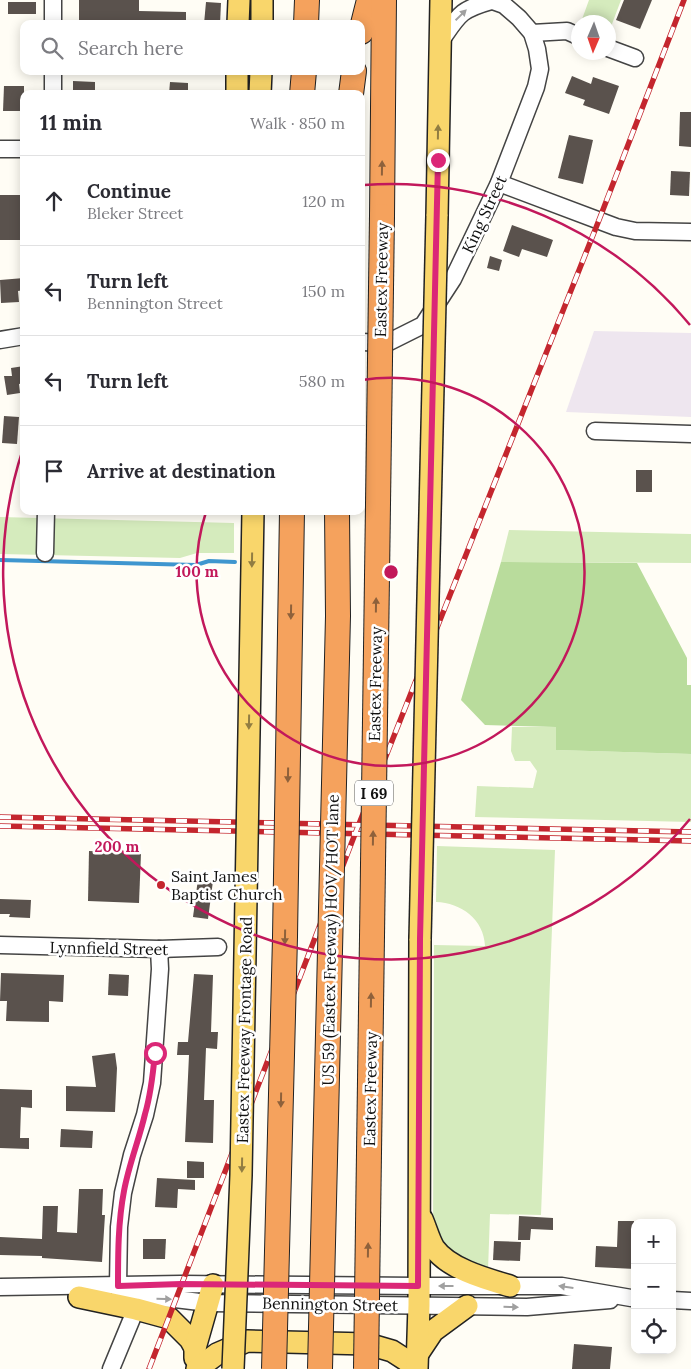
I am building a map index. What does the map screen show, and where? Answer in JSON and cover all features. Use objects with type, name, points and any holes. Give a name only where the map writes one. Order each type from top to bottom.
[{"type":"highway","points":[[306,20],[307,0]]},
{"type":"highway","points":[[364,20],[369,0]]},
{"type":"highway","name":"Eastex Freeway","points":[[366,1369],[384,0]]},
{"type":"highway","points":[[302,90],[304,75]]},
{"type":"highway","points":[[352,90],[353,75]]},
{"type":"highway","points":[[273,1369],[285,937],[292,515]]},
{"type":"highway","name":"US 59 (Eastex Freeway) HOV/HOT lane","points":[[320,1369],[338,616],[337,515]]},
{"type":"main road","points":[[238,20],[239,0]]},
{"type":"main road","points":[[262,0],[262,20]]},
{"type":"main road","points":[[417,1364],[420,939],[441,0]]},
{"type":"main road","points":[[236,90],[237,75]]},
{"type":"main road","points":[[260,90],[261,75]]},
{"type":"main road","name":"Eastex Freeway Frontage Road","points":[[233,1369],[242,1175],[252,515]]},
{"type":"main road","points":[[418,1212],[435,1248],[450,1262],[471,1274],[510,1286]]},
{"type":"main road","points":[[196,1362],[210,1294]]},
{"type":"main road","points":[[79,1297],[138,1304],[169,1318],[190,1339],[196,1362]]},
{"type":"main road","points":[[417,1364],[433,1332],[467,1306]]},
{"type":"main road","points":[[196,1362],[247,1341],[368,1344],[392,1351],[406,1360],[417,1364]]},
{"type":"street","points":[[53,0],[53,20]]},
{"type":"street","points":[[440,42],[463,11],[491,0],[504,5],[532,33],[566,31],[571,33]]},
{"type":"street","name":"King Street","points":[[365,342],[387,343],[423,325],[452,279],[500,183],[536,87],[540,69],[532,33]]},
{"type":"street","points":[[616,51],[635,58]]},
{"type":"street","points":[[53,75],[53,90]]},
{"type":"street","points":[[0,149],[20,149]]},
{"type":"street","points":[[500,183],[616,228],[635,231],[691,232]]},
{"type":"street","points":[[0,340],[20,337]]},
{"type":"street","points":[[595,432],[691,434]]},
{"type":"street","points":[[45,553],[46,515]]},
{"type":"street","name":"Lynnfield Street","points":[[0,945],[159,950],[218,947]]},
{"type":"street","points":[[118,1286],[119,1227],[124,1193],[132,1155],[145,1115],[152,1082],[160,969],[159,950]]},
{"type":"street","name":"Bennington Street","points":[[0,1287],[181,1284],[210,1294]]},
{"type":"street","name":"Bennington Street","points":[[138,1304],[210,1294],[418,1296],[510,1286],[562,1286],[631,1298]]},
{"type":"street","name":"Bennington Street","points":[[28,1288],[79,1297]]},
{"type":"street","name":"Bennington Street","points":[[418,1296],[467,1306],[527,1307],[631,1298]]},
{"type":"street","points":[[676,1300],[691,1301]]},
{"type":"street","points":[[111,1369],[138,1304]]},
{"type":"shaded area","points":[[594,331],[691,333],[691,417],[566,412]]},
{"type":"green space","points":[[589,0],[621,0],[615,15],[584,15]]},
{"type":"green space","points":[[0,517],[234,523],[234,553],[197,553],[180,558],[0,554]]},
{"type":"green space","points":[[509,530],[691,534],[691,563],[501,562]]},
{"type":"green space","points":[[501,562],[637,563],[687,658],[687,685],[691,685],[691,754],[556,750],[556,727],[485,725],[461,700]]},
{"type":"green space","points":[[512,727],[557,727],[556,750],[691,754],[691,822],[475,817],[477,786],[533,788],[537,771],[530,761],[515,761],[511,751]]},
{"type":"green space","points":[[437,846],[555,850],[541,1215],[490,1214],[488,1270],[476,1269],[433,1237],[434,945],[485,946],[484,936],[476,920],[470,914],[454,906],[436,902]]},
{"type":"building","points":[[79,0],[139,0],[139,11],[186,12],[186,20],[79,20]]},
{"type":"building","points":[[624,0],[652,0],[640,29],[616,20]]},
{"type":"building","points":[[8,2],[36,2],[36,14],[8,14]]},
{"type":"building","points":[[206,2],[221,3],[220,20],[204,20]]},
{"type":"building","points":[[572,76],[591,84],[593,77],[619,86],[609,114],[583,105],[585,100],[565,93]]},
{"type":"building","points":[[73,81],[95,82],[95,90],[73,90]]},
{"type":"building","points":[[170,82],[188,83],[188,90],[169,90]]},
{"type":"building","points":[[4,86],[24,86],[24,90],[20,90],[20,111],[3,111]]},
{"type":"building","points":[[680,112],[691,112],[691,147],[679,146]]},
{"type":"building","points":[[569,135],[593,140],[583,184],[558,178]]},
{"type":"building","points":[[671,171],[690,172],[689,196],[670,195]]},
{"type":"building","points":[[0,195],[20,195],[20,240],[0,240]]},
{"type":"building","points":[[512,225],[553,240],[547,257],[522,249],[519,257],[503,251]]},
{"type":"building","points":[[490,256],[502,260],[499,271],[487,268]]},
{"type":"building","points":[[20,278],[19,302],[1,303],[0,280]]},
{"type":"building","points":[[20,367],[20,393],[7,395],[4,376],[12,376],[11,368]]},
{"type":"building","points":[[4,416],[19,417],[17,444],[2,443]]},
{"type":"building","points":[[636,470],[652,470],[652,492],[636,492]]},
{"type":"building","points":[[89,851],[141,853],[139,903],[88,901]]},
{"type":"building","points":[[198,879],[213,881],[208,919],[193,917]]},
{"type":"building","points":[[0,899],[31,900],[30,918],[9,917],[10,914],[0,914]]},
{"type":"building","points":[[1,973],[64,975],[63,1002],[49,1001],[49,1022],[6,1021],[7,1001],[0,1001]]},
{"type":"building","points":[[109,974],[129,975],[128,996],[108,995]]},
{"type":"building","points":[[194,974],[213,975],[211,1032],[218,1032],[217,1049],[206,1048],[204,1100],[214,1100],[213,1143],[185,1142],[189,1055],[177,1055],[178,1042],[188,1042]]},
{"type":"building","points":[[115,1053],[117,1068],[115,1112],[66,1111],[66,1086],[96,1087],[92,1056]]},
{"type":"building","points":[[0,1089],[32,1090],[32,1108],[21,1107],[20,1138],[29,1138],[29,1149],[0,1148]]},
{"type":"building","points":[[61,1129],[93,1131],[92,1148],[60,1147]]},
{"type":"building","points":[[187,1161],[204,1162],[204,1178],[187,1178]]},
{"type":"building","points":[[157,1178],[195,1180],[195,1190],[178,1189],[177,1208],[155,1207]]},
{"type":"building","points":[[79,1189],[103,1189],[102,1215],[105,1215],[102,1262],[42,1258],[42,1256],[0,1255],[0,1237],[42,1239],[43,1206],[58,1206],[57,1232],[77,1233]]},
{"type":"building","points":[[519,1216],[553,1218],[553,1230],[531,1229],[530,1240],[518,1240]]},
{"type":"building","points":[[618,1221],[631,1221],[631,1269],[595,1267],[596,1246],[617,1247]]},
{"type":"building","points":[[143,1239],[166,1239],[165,1259],[143,1259]]},
{"type":"building","points":[[494,1241],[521,1242],[520,1261],[493,1260]]},
{"type":"building","points":[[574,1344],[612,1347],[610,1369],[572,1369]]},
{"type":"waterway","points":[[0,560],[196,565],[209,561],[235,562]]},
{"type":"railway","points":[[149,1369],[355,834],[599,220],[684,0]]},
{"type":"railway","points":[[0,817],[691,832]]},
{"type":"railway","points":[[0,826],[691,841]]},
{"type":"place","name":"Saint James Baptist Church","points":[[161,885]]},
{"type":"route","points":[[155,1053],[152,1082],[145,1115],[132,1155],[124,1193],[119,1227],[118,1286],[181,1284],[213,1286],[418,1286],[420,939],[438,160]]}]
